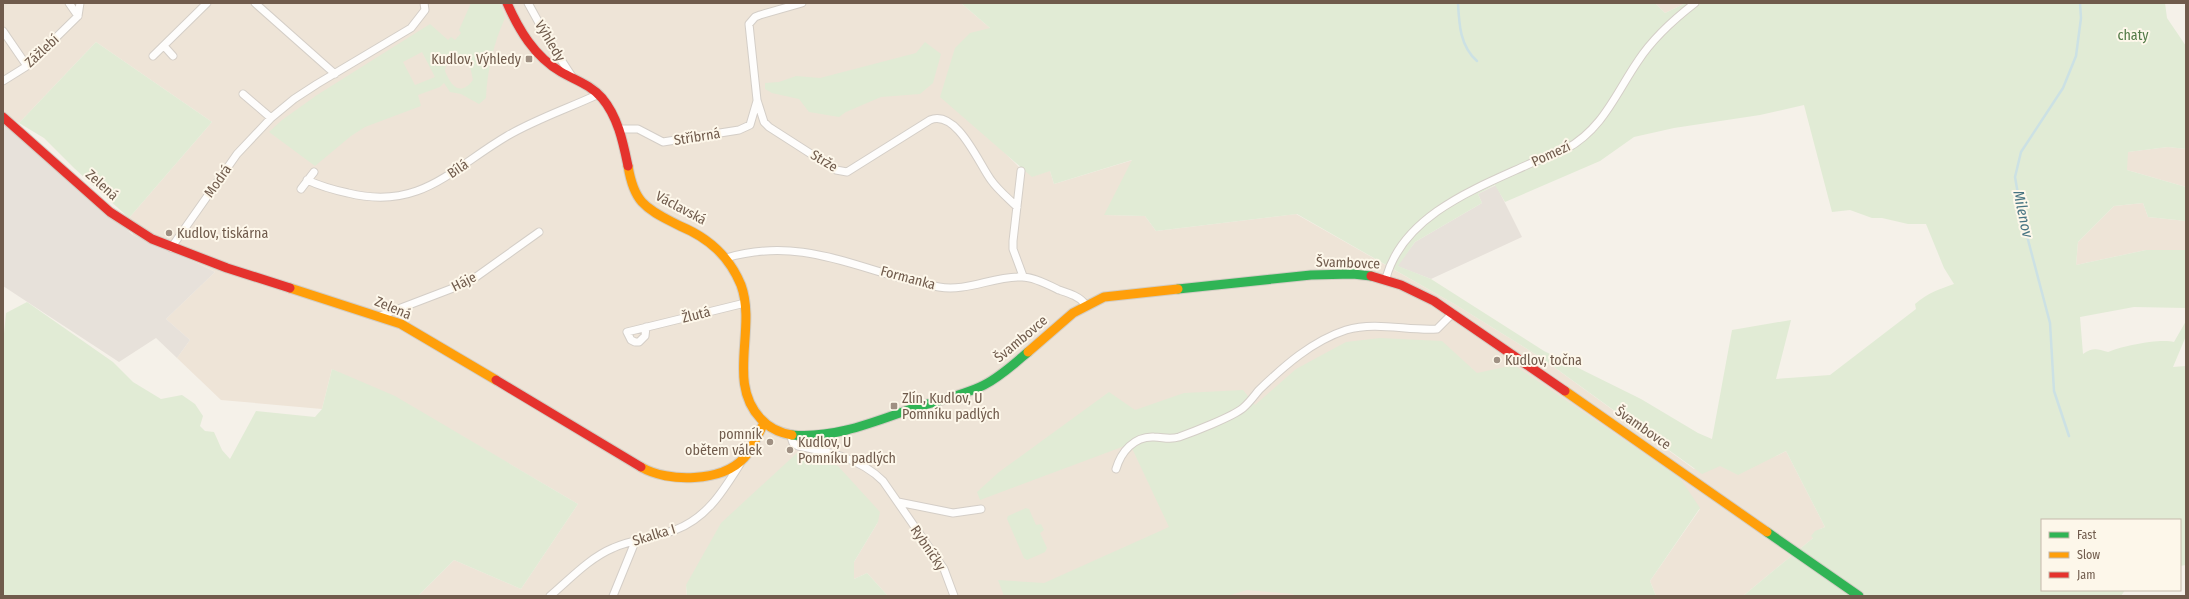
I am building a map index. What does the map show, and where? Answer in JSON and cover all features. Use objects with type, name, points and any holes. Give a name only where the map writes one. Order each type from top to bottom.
[{"type":"street","points":[[69,3],[78,16]]},
{"type":"street","points":[[78,16],[80,3]]},
{"type":"street","points":[[153,56],[207,3]]},
{"type":"street","points":[[255,3],[335,74]]},
{"type":"street","name":"Modrá","points":[[171,248],[237,154],[271,118],[294,99],[411,28],[425,10],[424,3]]},
{"type":"street","name":"Václavská","points":[[508,3],[528,44],[550,64],[586,84],[599,94],[620,129],[634,186],[640,200],[654,212],[708,239],[726,258],[738,279],[745,303],[748,328],[744,371],[745,393],[753,411],[764,423]]},
{"type":"street","name":"Výhledy","points":[[528,3],[550,43],[573,78]]},
{"type":"street","name":"Strže","points":[[802,3],[760,15],[755,17],[749,24],[757,100],[766,125],[842,172],[853,170],[930,120],[934,118],[944,120],[970,143],[991,180],[1017,207]]},
{"type":"street","name":"Pomezí","points":[[1386,278],[1390,265],[1402,244],[1418,228],[1451,202],[1566,149],[1586,136],[1601,119],[1637,62],[1655,38],[1675,18],[1694,3]]},
{"type":"street","name":"Zážlebí","points":[[3,81],[27,66],[78,16]]},
{"type":"street","points":[[3,31],[27,66]]},
{"type":"street","points":[[164,46],[173,56]]},
{"type":"street","points":[[242,94],[271,118]]},
{"type":"street","name":"Bílá","points":[[307,180],[336,190],[366,197],[393,197],[413,194],[433,185],[516,131],[599,94]]},
{"type":"street","name":"Stříbrná","points":[[620,129],[638,129],[663,142],[740,130],[750,125],[757,100]]},
{"type":"street","name":"Zelená","points":[[3,117],[110,212],[134,229],[171,248],[227,268],[401,324],[649,472],[669,478],[706,475],[728,469],[743,459],[764,423]]},
{"type":"street","points":[[1021,171],[1013,249],[1023,276],[1068,293],[1080,299],[1085,304]]},
{"type":"street","points":[[301,189],[314,172]]},
{"type":"street","name":"Háje","points":[[380,316],[469,282],[539,232]]},
{"type":"street","name":"Formanka","points":[[726,258],[754,252],[809,253],[854,262],[939,287],[974,286],[1023,276]]},
{"type":"street","name":"Švambovce","points":[[764,423],[790,434],[807,437],[825,436],[862,426],[976,388],[990,381],[1085,304],[1112,294],[1241,281],[1336,274],[1386,278],[1422,294],[1453,313],[1859,596]]},
{"type":"street","name":"Žlutá","points":[[646,327],[745,303]]},
{"type":"street","points":[[1116,469],[1119,459],[1126,449],[1140,438],[1154,437],[1170,439],[1179,437],[1242,409],[1286,366],[1305,350],[1327,338],[1347,330],[1371,326],[1424,330],[1437,329],[1453,313]]},
{"type":"street","name":"Rybníčky","points":[[790,434],[793,444],[846,458],[872,470],[883,481],[944,569],[954,596]]},
{"type":"street","name":"Skalka I","points":[[550,596],[593,560],[613,548],[675,530],[705,513],[721,495],[743,459]]},
{"type":"street","name":"Rybníčky","points":[[898,502],[953,513],[981,509]]},
{"type":"street","points":[[614,596],[635,542]]},
{"type":"shaded area","points":[[3,3],[961,3],[990,28],[997,145],[1021,169],[1050,171],[1054,184],[1133,160],[1105,215],[1145,216],[1156,231],[1296,214],[1456,305],[1540,357],[1694,469],[1776,456],[1786,451],[1825,527],[1820,529],[1813,538],[1743,596],[1656,596],[1650,581],[1700,509],[1423,596],[888,596],[867,573],[854,579],[854,562],[878,522],[686,585],[687,596],[418,596],[454,560],[521,589],[578,504],[460,435],[332,369],[322,409],[221,400],[177,358],[190,340],[166,319],[215,272],[173,251],[133,235],[129,218],[212,122],[96,42],[19,123],[3,114]]},
{"type":"shaded area","points":[[1655,3],[1686,3],[1665,13]]},
{"type":"shaded area","points":[[3,121],[133,235],[173,251],[215,272],[166,319],[190,340],[177,358],[156,338],[119,362],[3,286]]},
{"type":"shaded area","points":[[2168,147],[2186,149],[2186,187],[2127,170],[2127,152]]},
{"type":"shaded area","points":[[1496,185],[1522,237],[1431,279],[1397,266],[1415,242],[1482,203],[1478,194]]},
{"type":"shaded area","points":[[2143,203],[2148,217],[2186,221],[2186,250],[2146,250],[2076,265],[2078,242],[2114,206]]},
{"type":"green space","points":[[471,3],[500,3],[505,18],[492,57],[486,98],[479,104],[461,94],[450,92],[444,83],[440,87],[418,95],[421,106],[365,127],[351,136],[315,166],[269,132],[282,120],[317,95],[430,24],[448,40],[451,37],[455,40],[461,33],[459,30]],"holes":[[[422,52],[435,77],[415,85],[403,62]],[[457,58],[466,62],[470,66],[473,80],[464,88],[460,89],[453,85],[445,71],[446,66]]]},
{"type":"green space","name":"chaty","points":[[961,3],[1655,3],[1665,13],[1686,3],[2165,3],[2167,18],[2186,46],[2186,149],[2168,147],[2128,152],[2127,170],[2186,187],[2186,221],[2148,217],[2143,203],[2114,206],[2078,242],[2076,265],[2146,250],[2186,250],[2186,308],[2134,307],[2080,317],[2083,354],[2098,349],[2108,352],[2141,343],[2160,341],[2174,342],[2186,321],[2186,336],[2173,367],[2186,366],[2186,565],[2181,566],[2181,519],[2041,519],[2041,591],[2124,591],[2121,596],[1743,596],[1813,538],[1811,536],[1815,531],[1825,527],[1786,451],[1738,475],[1720,466],[1702,474],[1540,357],[1456,305],[1297,214],[1156,231],[1145,216],[1104,215],[1132,160],[1054,184],[1050,171],[1032,177],[940,97],[955,48],[970,33],[990,28]],"holes":[[[1804,105],[1832,212],[1850,210],[1872,218],[1882,218],[1908,224],[1926,224],[1944,268],[1954,284],[1934,292],[1920,300],[1915,304],[1916,309],[1830,375],[1776,379],[1791,320],[1732,330],[1712,439],[1698,433],[1641,399],[1544,351],[1431,279],[1398,266],[1415,242],[1482,203],[1478,194],[1495,185],[1505,202],[1600,161],[1634,137],[1674,128],[1760,115]]]},
{"type":"green space","points":[[96,42],[212,122],[129,218],[74,168],[44,138],[19,123]]},
{"type":"green space","points":[[925,42],[941,54],[933,83],[920,94],[881,97],[846,112],[839,117],[809,112],[799,99],[772,93],[765,89],[765,83],[779,82],[796,76],[820,78],[916,53]]},
{"type":"green space","points":[[27,302],[113,362],[133,382],[161,399],[182,395],[195,404],[203,416],[200,426],[205,431],[214,432],[222,450],[230,459],[256,411],[315,417],[322,409],[332,369],[395,396],[578,504],[521,589],[454,560],[418,596],[3,596],[3,344],[6,313]]},
{"type":"green space","points":[[1380,338],[1442,341],[1477,373],[1514,365],[1680,478],[1700,508],[1650,581],[1656,596],[1295,596],[1293,594],[1247,590],[1227,596],[1004,596],[998,580],[1044,583],[1169,527],[1130,444],[980,500],[977,492],[999,472],[1109,392],[1135,410],[1184,393],[1243,390],[1255,405],[1296,369],[1346,342]]},
{"type":"green space","points":[[798,452],[838,466],[880,512],[878,522],[854,562],[854,579],[867,573],[888,596],[687,596],[686,585],[721,523]]},
{"type":"green space","points":[[1026,508],[1029,509],[1036,525],[1041,524],[1044,530],[1040,533],[1047,548],[1045,552],[1027,560],[1024,558],[1007,519],[1008,516]]},
{"type":"waterway","points":[[1458,3],[1460,27],[1464,42],[1471,55],[1477,61]]},
{"type":"waterway","name":"Milenov","points":[[2069,436],[2054,391],[2050,323],[2022,217],[2015,177],[2021,152],[2063,88],[2076,56],[2081,18],[2080,3]]},
{"type":"traffic: fast","points":[[1178,289],[1311,275],[1353,274],[1371,276]]},
{"type":"traffic: fast","points":[[792,435],[825,434],[841,431],[969,392],[996,378],[1028,352]]},
{"type":"traffic: fast","points":[[1767,532],[1859,596]]},
{"type":"traffic: slow","points":[[628,166],[634,189],[646,206],[660,216],[709,242],[730,265],[741,285],[745,302],[745,389],[751,405],[761,419],[771,427],[783,433],[792,435]]},
{"type":"traffic: slow","points":[[290,288],[401,324],[496,380]]},
{"type":"traffic: slow","points":[[1028,352],[1073,313],[1104,297],[1178,289]]},
{"type":"traffic: slow","points":[[1565,391],[1767,532]]},
{"type":"traffic: slow","points":[[641,467],[665,476],[680,478],[709,476],[722,472],[734,466],[744,458],[753,445],[764,423]]},
{"type":"traffic: jam","points":[[507,3],[522,32],[535,50],[551,66],[598,93],[608,105],[619,130],[628,166]]},
{"type":"traffic: jam","points":[[3,117],[110,212],[152,239],[227,268],[290,288]]},
{"type":"traffic: jam","points":[[1371,276],[1401,285],[1434,301],[1565,391]]},
{"type":"traffic: jam","points":[[496,380],[641,467]]},
{"type":"place","name":"Kudlov, Výhledy","points":[[529,59]]},
{"type":"place","name":"Kudlov, tiskárna","points":[[169,233]]},
{"type":"place","name":"Kudlov, točna","points":[[1497,360]]},
{"type":"place","name":"Zlín, Kudlov, U Pomníku padlých","points":[[894,406]]},
{"type":"place","name":"pomník obětem válek","points":[[770,442]]},
{"type":"place","name":"Kudlov, U Pomníku padlých","points":[[790,450]]}]
